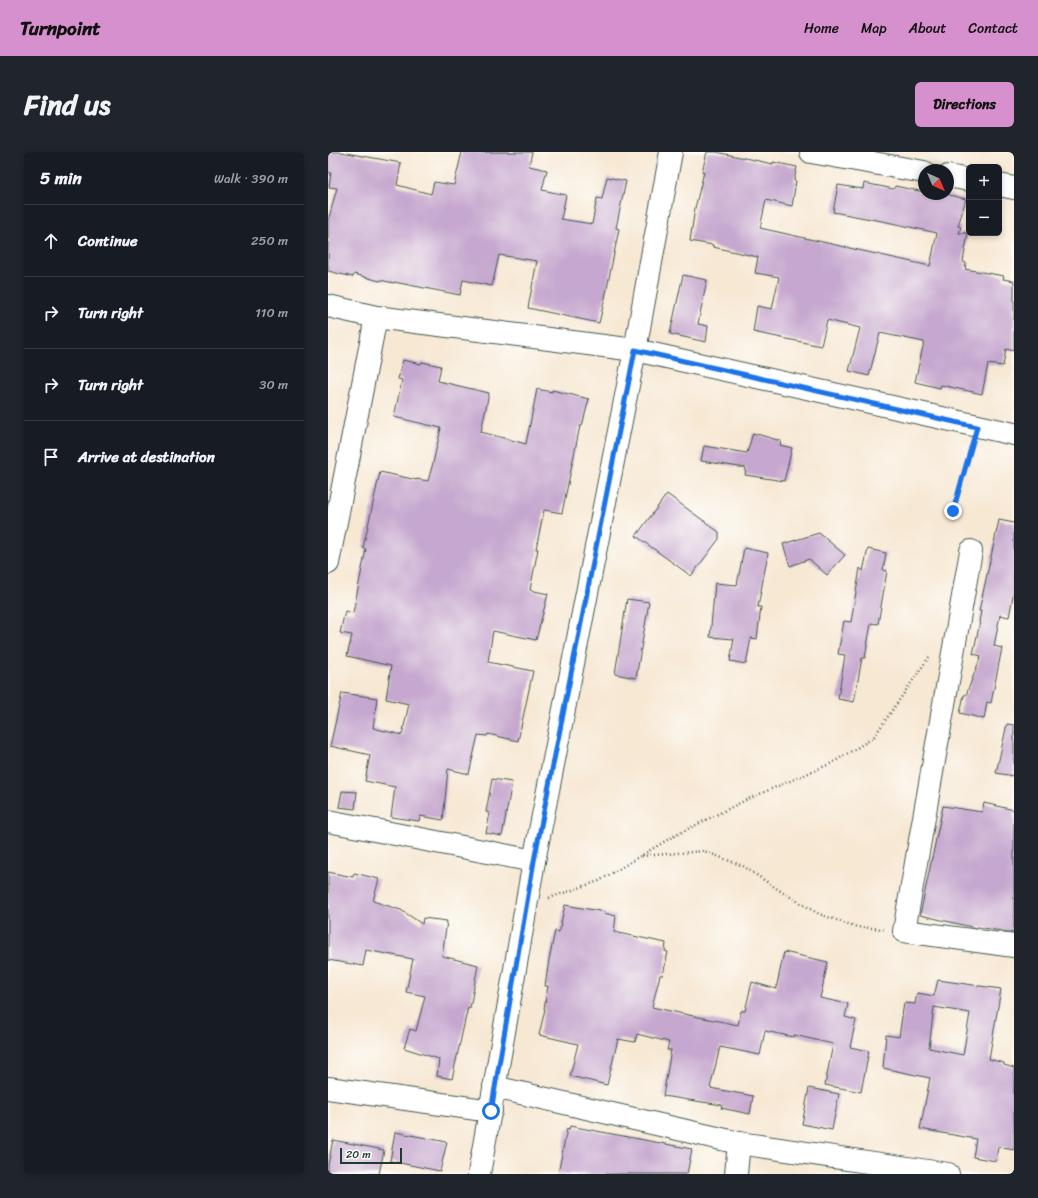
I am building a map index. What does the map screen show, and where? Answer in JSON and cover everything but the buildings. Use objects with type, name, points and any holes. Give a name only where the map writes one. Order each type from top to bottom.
[{"type":"street","points":[[479,1174],[534,861],[635,350],[671,152]]},
{"type":"street","points":[[811,152],[918,171]]},
{"type":"street","points":[[954,177],[966,179]]},
{"type":"street","points":[[1002,186],[1014,188]]},
{"type":"street","points":[[328,306],[376,317],[635,350],[1014,434]]},
{"type":"street","points":[[328,563],[376,317]]},
{"type":"street","points":[[971,551],[904,931],[1014,946]]},
{"type":"street","points":[[328,821],[534,861]]},
{"type":"street","points":[[494,1087],[739,1143],[948,1174]]},
{"type":"street","points":[[328,1088],[491,1111]]},
{"type":"street","points":[[736,1174],[739,1143]]},
{"type":"path","points":[[953,511],[977,427]]},
{"type":"path","points":[[526,905],[599,881],[672,837],[748,799],[832,763],[873,738],[930,656]]},
{"type":"path","points":[[640,856],[704,851],[743,866],[819,914],[857,927],[904,931]]},
{"type":"route","points":[[491,1111],[534,861],[635,350],[977,427],[953,511]]}]
